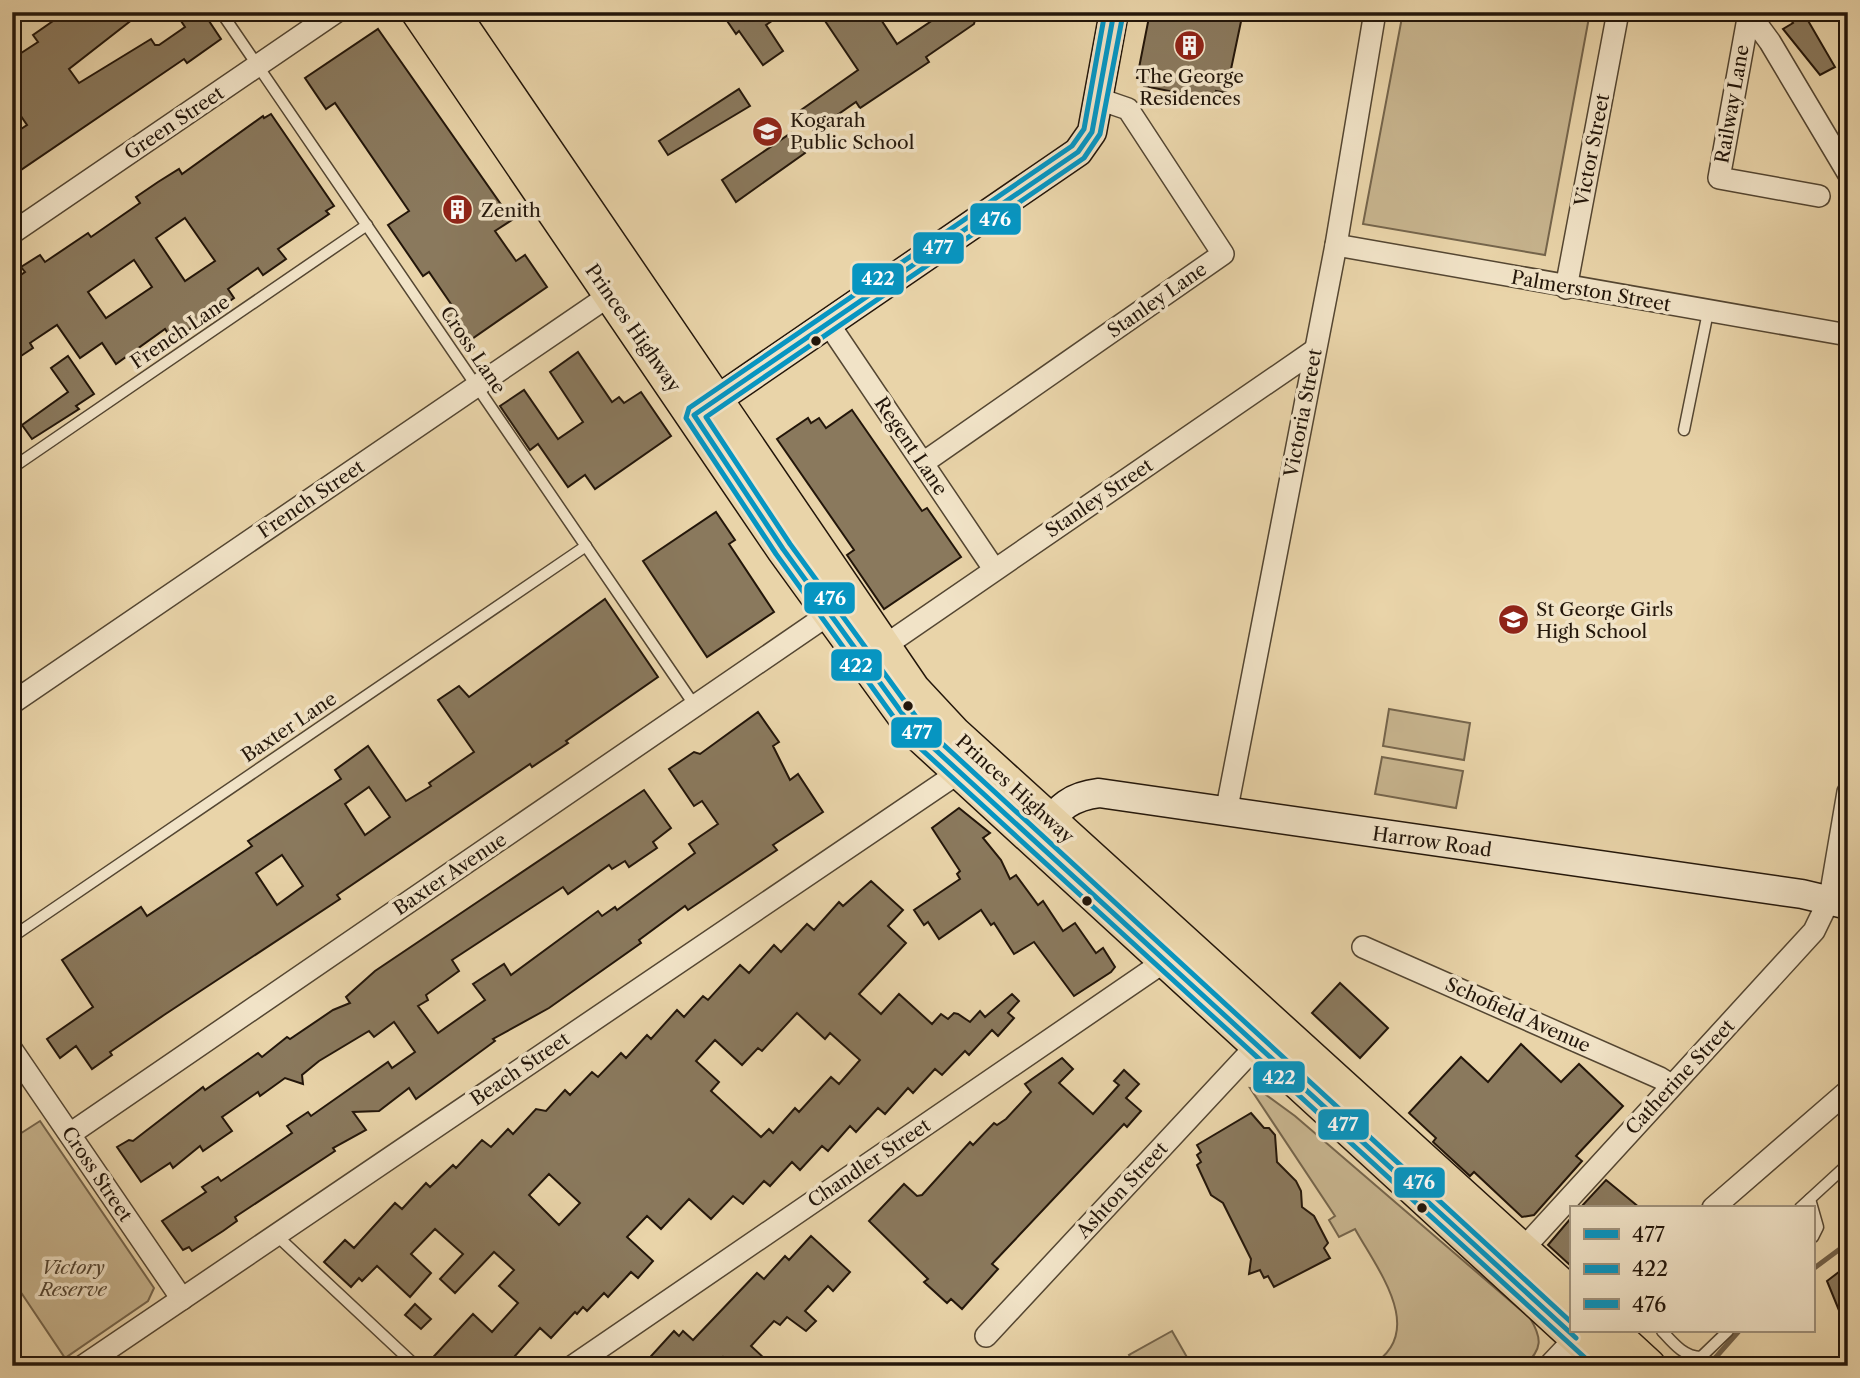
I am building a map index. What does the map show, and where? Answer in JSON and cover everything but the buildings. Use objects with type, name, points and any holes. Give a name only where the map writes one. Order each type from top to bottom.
[{"type":"highway","name":"Princes Highway","points":[[418,12],[610,295],[705,408],[940,719],[1165,961],[1570,1320]]},
{"type":"highway","name":"Princes Highway","points":[[452,12],[705,408],[829,614],[900,714],[958,773],[1041,830],[1570,1293]]},
{"type":"highway","name":"Princes Highway","points":[[1596,1343],[1649,1366]]},
{"type":"main road","points":[[705,408],[1079,152],[1092,132],[1114,12]]},
{"type":"main road","name":"Harrow Road","points":[[1041,830],[1070,800],[1098,793],[1839,902]]},
{"type":"street","name":"Green Street","points":[[12,233],[336,12]]},
{"type":"street","name":"Victoria Street","points":[[1226,813],[1336,245],[1375,12]]},
{"type":"street","name":"Victor Street","points":[[1566,288],[1619,12]]},
{"type":"street","points":[[1748,13],[1770,42],[1848,173]]},
{"type":"street","name":"Railway Lane","points":[[1748,13],[1719,178],[1819,197]]},
{"type":"street","name":"Stanley Lane","points":[[923,463],[1223,254],[1128,109],[1099,99]]},
{"type":"street","name":"Palmerston Street","points":[[1336,245],[1566,288],[1848,335]]},
{"type":"street","name":"French Street","points":[[12,703],[610,295]]},
{"type":"street","name":"Regent Lane","points":[[828,323],[994,569]]},
{"type":"street","name":"Stanley Street","points":[[883,647],[1315,350]]},
{"type":"street","name":"Baxter Avenue","points":[[70,1134],[829,614]]},
{"type":"street","name":"Beach Street","points":[[83,1366],[958,773]]},
{"type":"street","name":"Catherine Street","points":[[1522,1250],[1839,902],[1848,792]]},
{"type":"street","name":"Schofield Avenue","points":[[1363,947],[1671,1085]]},
{"type":"street","name":"Chandler Street","points":[[573,1366],[1165,961]]},
{"type":"street","name":"Ashton Street","points":[[986,1336],[1258,1044]]},
{"type":"street","name":"Cross Street","points":[[12,1050],[182,1298]]},
{"type":"street","points":[[1725,1204],[1848,1091]]},
{"type":"street","points":[[1549,1366],[1596,1343]]},
{"type":"lane","name":"Cross Lane","points":[[221,12],[695,706]]},
{"type":"lane","name":"French Lane","points":[[12,468],[367,225]]},
{"type":"lane","points":[[1684,429],[1708,312]]},
{"type":"lane","name":"Baxter Lane","points":[[12,937],[586,546]]},
{"type":"lane","points":[[1802,1206],[1848,1164]]},
{"type":"lane","points":[[1810,1199],[1812,1206]]},
{"type":"lane","points":[[1814,1235],[1818,1227],[1815,1218]]},
{"type":"lane","points":[[276,1235],[416,1366]]},
{"type":"lane","points":[[1663,1332],[1685,1354],[1701,1357],[1727,1332]]},
{"type":"green space","points":[[1403,12],[1590,12],[1545,255],[1363,224]]},
{"type":"green space","points":[[1389,709],[1470,723],[1464,760],[1383,746]]},
{"type":"green space","points":[[1382,757],[1463,771],[1456,808],[1375,794]]},
{"type":"green space","points":[[1250,1088],[1258,1089],[1295,1116],[1530,1318],[1539,1343],[1530,1360],[1524,1366],[1370,1366],[1387,1352],[1396,1336],[1397,1319],[1385,1281],[1355,1229],[1339,1237],[1329,1220],[1335,1216]]},
{"type":"green space","name":"Victory Reserve","points":[[40,1121],[154,1288],[148,1301],[65,1358],[12,1279],[12,1139]]},
{"type":"green space","points":[[1172,1331],[1192,1366],[1135,1366],[1129,1355]]},
{"type":"waterway","points":[[1814,1268],[1848,1243]]},
{"type":"waterway","points":[[1708,1366],[1738,1332]]},
{"type":"transit line","name":"422","points":[[1105,12],[1084,129],[1072,146],[689,408],[686,418],[776,554],[908,737],[1594,1366]]},
{"type":"transit line","name":"477","points":[[1114,12],[1092,132],[1078,152],[694,415],[783,549],[915,731],[1576,1338]]},
{"type":"transit line","name":"476","points":[[1123,14],[1100,134],[1084,158],[706,417],[790,544],[922,725],[1570,1321]]},
{"type":"place","name":"The George Residences","points":[[1190,45]]},
{"type":"place","name":"Kogarah Public School","points":[[767,131]]},
{"type":"place","name":"Zenith","points":[[458,210]]},
{"type":"place","name":"St George Girls High School","points":[[1513,620]]}]
